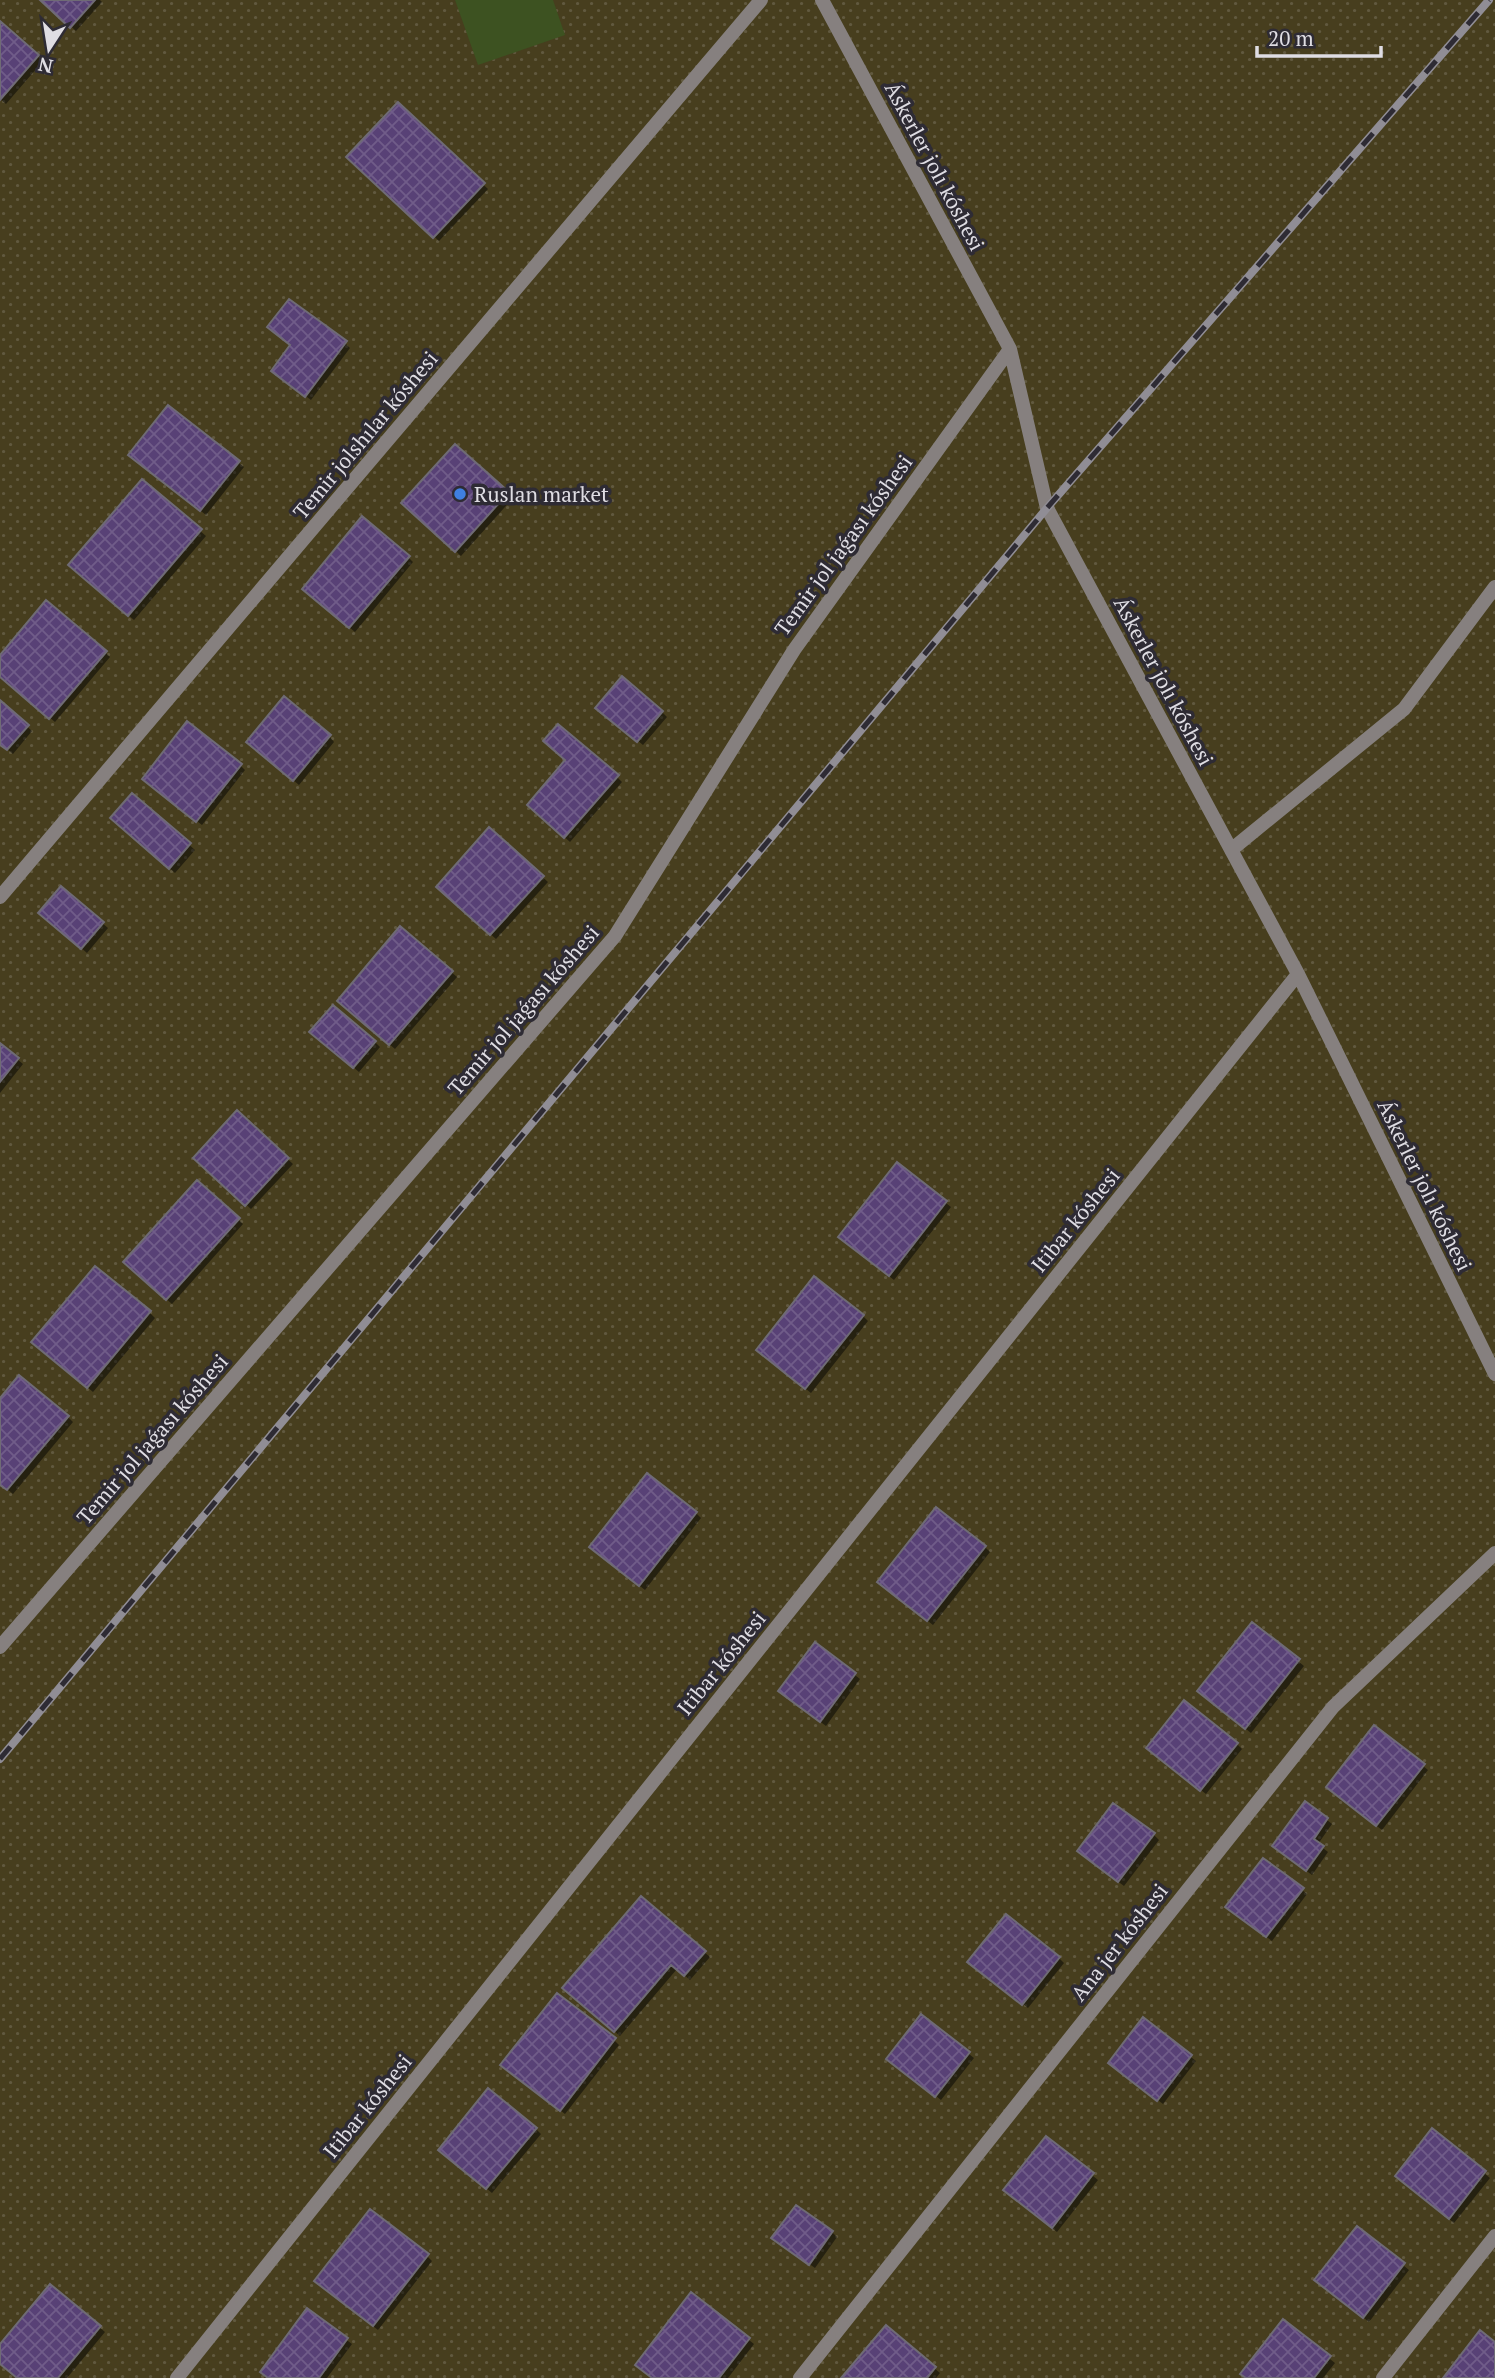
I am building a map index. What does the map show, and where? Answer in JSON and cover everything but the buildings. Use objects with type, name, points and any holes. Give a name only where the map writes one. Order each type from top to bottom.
[{"type":"street","name":"Temir jolshılar kóshesi","points":[[0,898],[761,0]]},
{"type":"street","name":"Áskerler jolı kóshesi","points":[[822,0],[1010,349],[1047,509],[1298,974],[1495,1374]]},
{"type":"street","name":"Temir jol jaǵası kóshesi","points":[[0,1647],[615,936],[794,649],[1010,349]]},
{"type":"street","points":[[1231,850],[1404,709],[1495,587]]},
{"type":"street","name":"Itibar kóshesi","points":[[177,2378],[1298,974]]},
{"type":"street","name":"Ana jer kóshesi","points":[[800,2378],[1333,1707],[1495,1553]]},
{"type":"street","points":[[1383,2378],[1495,2236]]},
{"type":"sand","points":[[0,0],[1495,0],[1495,2378],[0,2378]],"holes":[[[1073,479],[826,776],[1047,508]]]},
{"type":"green space","points":[[455,0],[553,0],[565,35],[478,65]]},
{"type":"railway","points":[[0,1759],[1047,508],[1489,0]]},
{"type":"place","name":"Ruslan market","points":[[460,494]]}]
